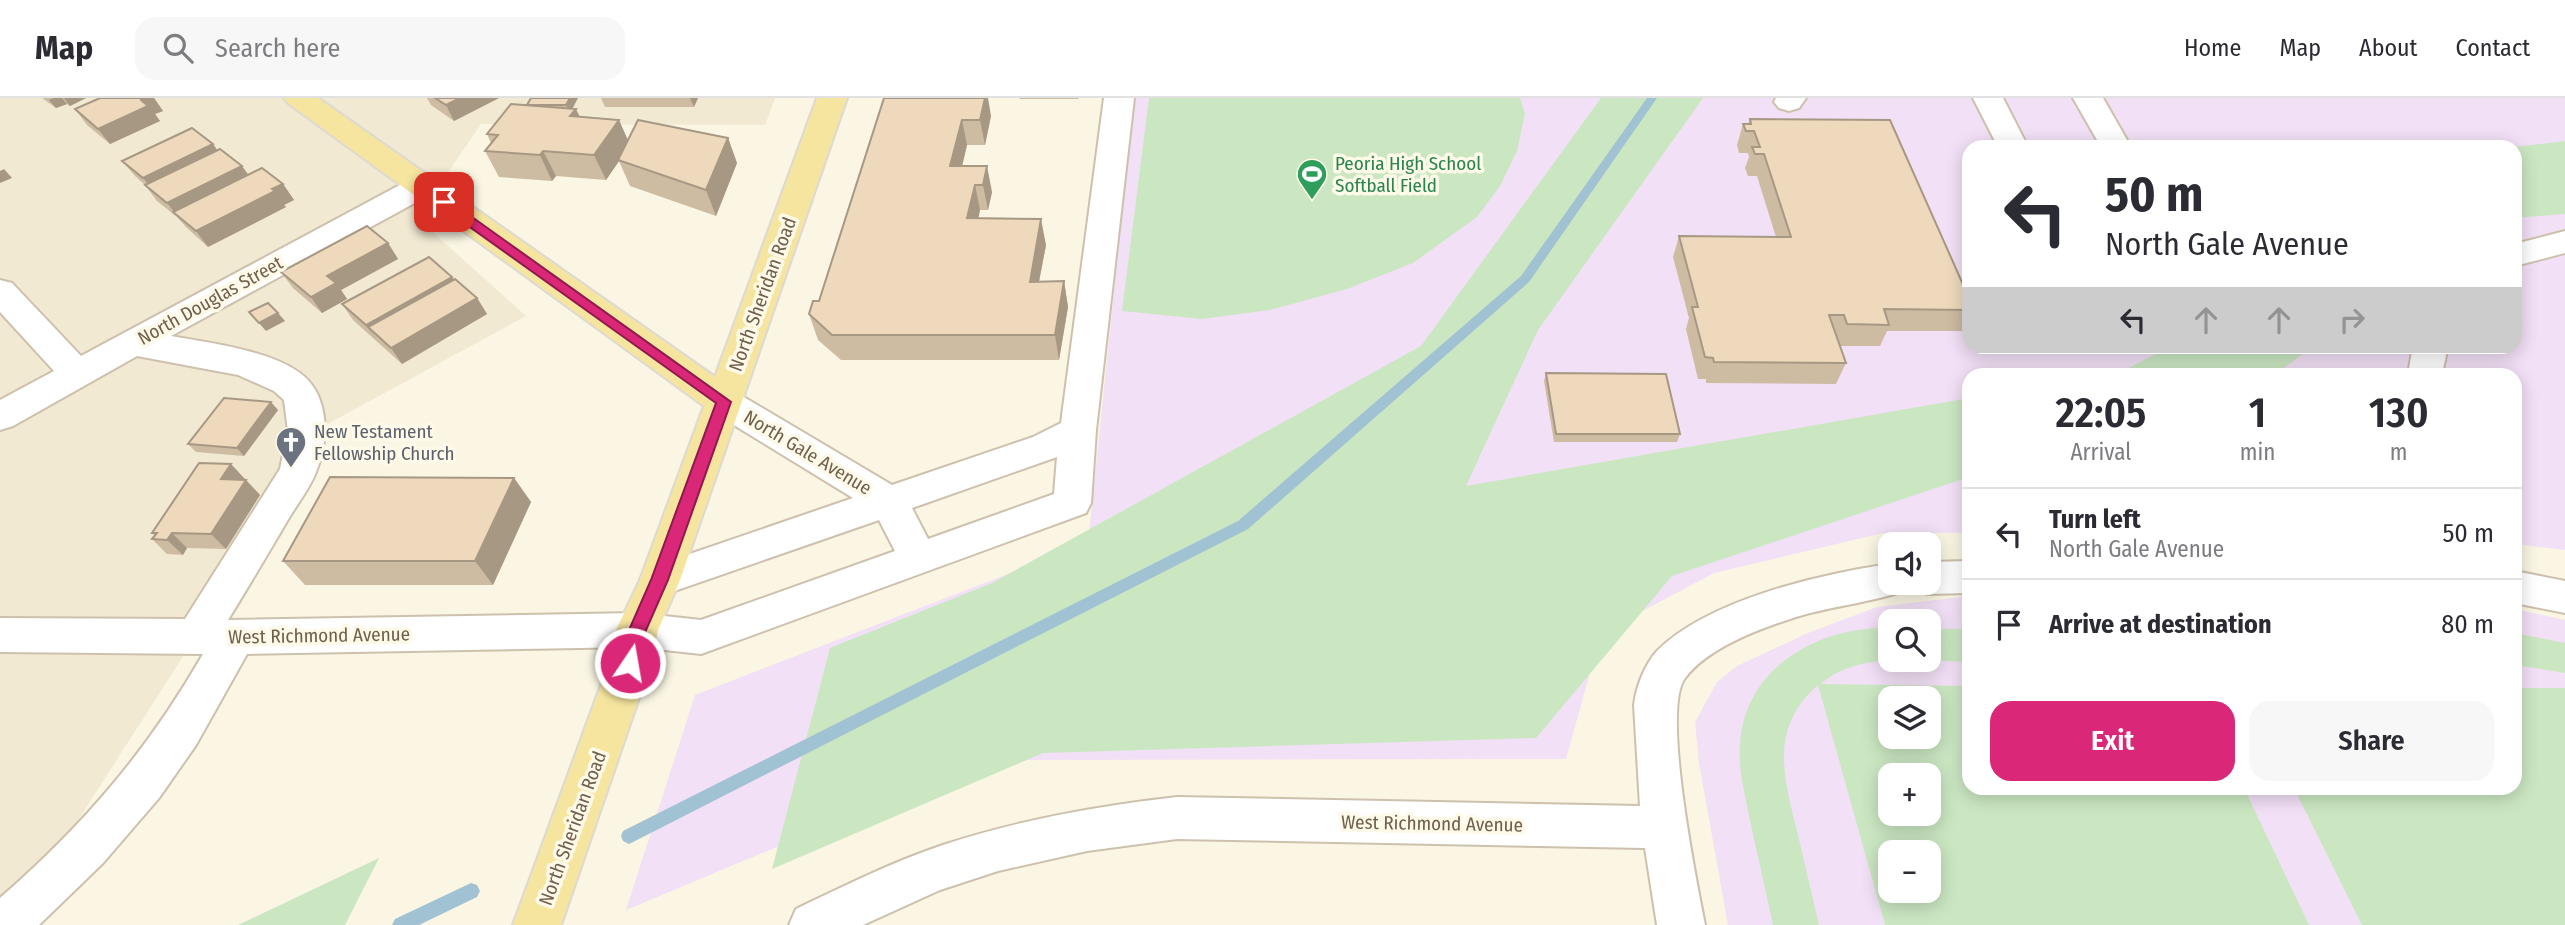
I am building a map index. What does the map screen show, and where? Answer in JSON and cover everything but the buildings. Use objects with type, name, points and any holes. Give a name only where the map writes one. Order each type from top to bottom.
[{"type":"main road","name":"North Gale Avenue","points":[[299,98],[724,402]]},
{"type":"main road","name":"North Sheridan Road","points":[[537,925],[630,663],[637,630],[660,580],[832,98]]},
{"type":"street","points":[[660,580],[1046,447],[1078,430],[1119,98]]},
{"type":"street","points":[[1988,98],[2009,140]]},
{"type":"street","points":[[2088,98],[2112,140]]},
{"type":"street","name":"North Douglas Street","points":[[0,417],[422,186]]},
{"type":"street","points":[[2522,253],[2565,242]]},
{"type":"street","points":[[0,291],[78,374]]},
{"type":"street","points":[[5,925],[50,883],[136,792],[178,734],[215,637],[298,471],[306,441],[305,411],[297,391],[269,373],[197,352],[133,343]]},
{"type":"street","name":"North Gale Avenue","points":[[724,402],[888,501],[919,558]]},
{"type":"street","name":"West Richmond Avenue","points":[[0,635],[215,637],[637,630],[701,637],[1072,503],[1078,430]]},
{"type":"street","points":[[1941,578],[1962,577]]},
{"type":"street","points":[[1681,925],[1663,827],[1656,707],[1658,687],[1667,666],[1685,650],[1709,636],[1773,607],[1823,591],[1878,582]]},
{"type":"street","name":"West Richmond Avenue","points":[[813,925],[940,868],[1006,848],[1131,822],[1177,818],[1663,827]]},
{"type":"shaded area","points":[[0,98],[775,98],[765,125],[481,124],[417,218],[526,316],[324,426],[205,622],[11,925],[0,925]]},
{"type":"shaded area","points":[[1134,98],[2565,98],[2565,550],[2522,545],[2522,368],[1962,368],[1962,533],[1878,532],[1878,534],[1714,573],[1601,633],[1566,759],[985,760],[626,910],[695,695],[1088,543]]},
{"type":"shaded area","points":[[1962,597],[1962,795],[2522,795],[2522,611],[2565,620],[2565,925],[1728,925],[1699,763],[1695,722],[1717,682],[1737,666],[1808,633],[1877,607]]},
{"type":"green space","name":"Peoria High School Softball Field","points":[[1149,98],[1520,98],[1525,114],[1517,151],[1500,186],[1477,217],[1413,263],[1347,289],[1270,310],[1202,319],[1122,311]]},
{"type":"green space","points":[[1601,98],[1703,98],[1538,330],[1466,486],[1962,399],[1962,479],[1672,576],[1536,738],[1043,753],[772,869],[830,648],[992,583],[1421,346]]},
{"type":"green space","points":[[2565,141],[2565,214],[2522,217],[2522,146]]},
{"type":"green space","points":[[2156,354],[2303,354],[2284,368],[2129,368]]},
{"type":"green space","points":[[1878,628],[1878,661],[1853,666],[1821,684],[1962,686],[1962,795],[2247,795],[2309,925],[1885,925],[1879,903],[1941,903],[1941,840],[1878,840],[1878,900],[1818,685],[1802,702],[1792,719],[1784,755],[1788,794],[1819,925],[1773,925],[1741,775],[1740,745],[1744,719],[1754,696],[1767,677],[1785,660],[1805,647],[1828,638],[1852,631]]},
{"type":"green space","points":[[1941,629],[1962,629],[1962,662],[1941,661]]},
{"type":"green space","points":[[2522,634],[2565,643],[2565,673],[2522,666]]},
{"type":"green space","points":[[2522,688],[2565,688],[2565,925],[2362,925],[2297,795],[2522,795]]},
{"type":"green space","points":[[379,858],[345,925],[238,925]]},
{"type":"waterway","points":[[629,836],[1243,525],[1525,279],[1652,98]]},
{"type":"waterway","points":[[401,925],[471,891]]},
{"type":"place","name":"Peoria High School Softball Field","points":[[1312,201]]},
{"type":"place","name":"New Testament Fellowship Church","points":[[291,469]]},
{"type":"route","points":[[444,202],[724,402],[660,580],[637,630],[630,663]]}]
